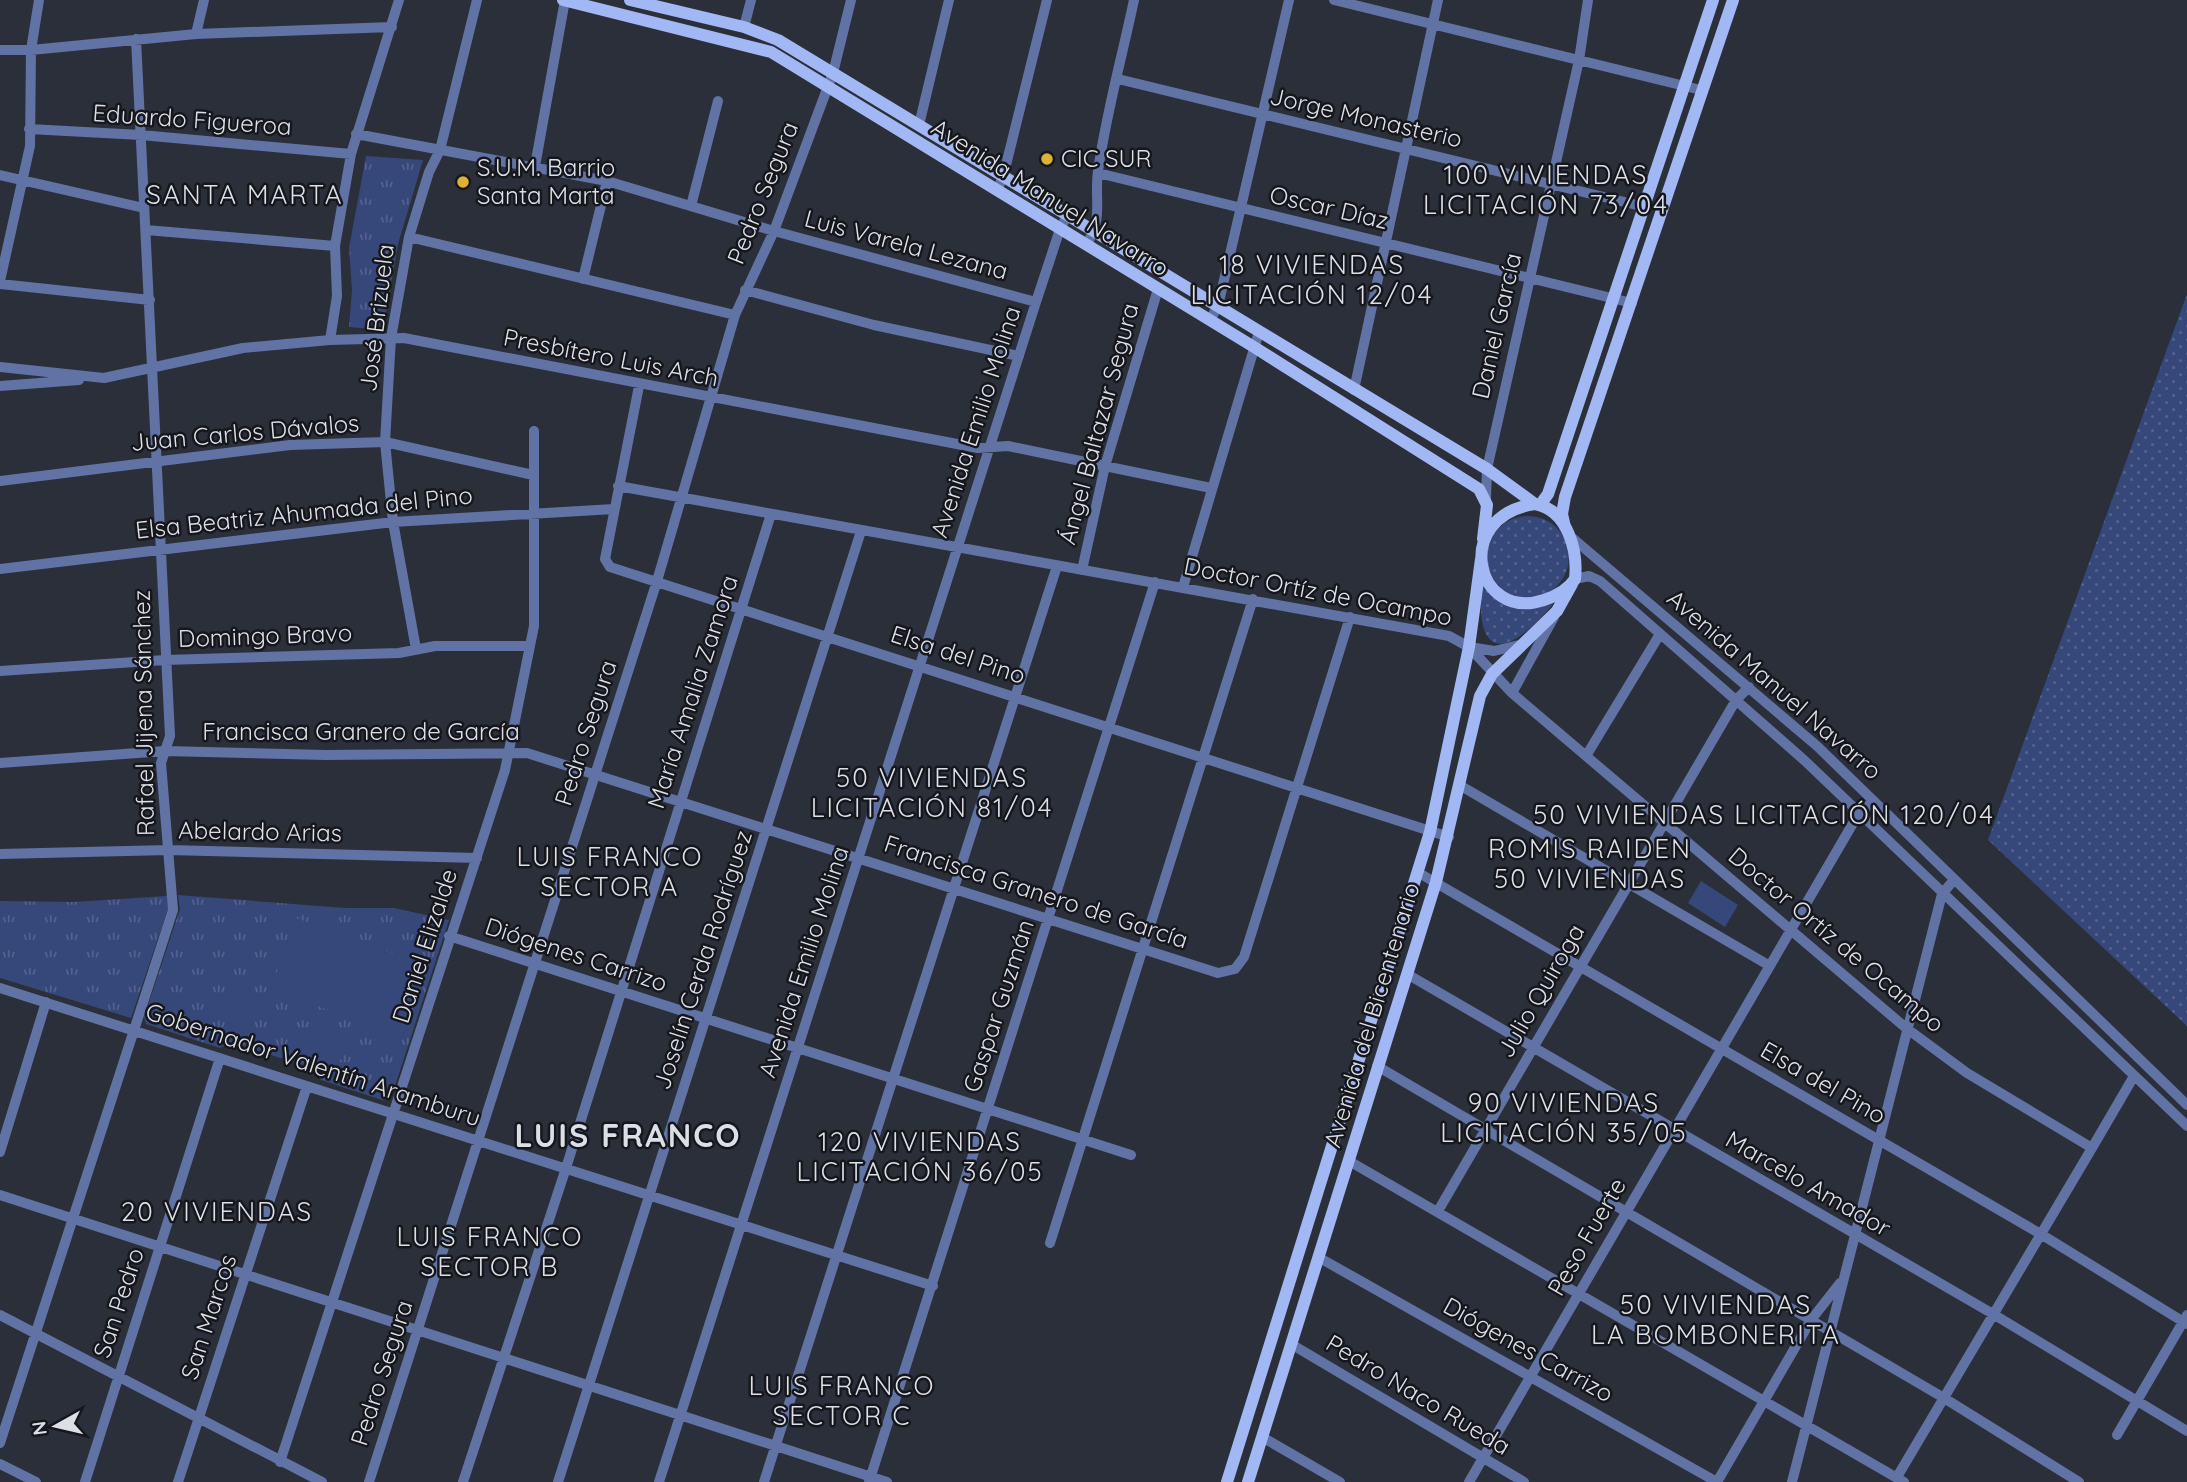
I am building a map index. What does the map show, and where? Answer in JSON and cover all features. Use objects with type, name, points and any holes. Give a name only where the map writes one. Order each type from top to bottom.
[{"type":"main road","name":"Avenida Manuel Navarro","points":[[565,0],[755,46],[828,87],[1254,347],[1468,482],[1486,498]]},
{"type":"main road","name":"Avenida Manuel Navarro","points":[[630,0],[658,3],[770,35],[1487,469],[1538,504]]},
{"type":"main road","points":[[1483,538],[1504,514],[1538,504],[1548,494],[1713,0]]},
{"type":"main road","points":[[1486,498],[1480,559],[1487,579],[1494,589],[1517,603],[1552,597],[1573,582],[1576,552],[1567,531],[1562,506],[1732,0]]},
{"type":"main road","points":[[1538,504],[1567,531]]},
{"type":"main road","name":"Avenida del Bicentenario","points":[[1227,1482],[1419,873],[1469,647],[1480,559]]},
{"type":"main road","name":"Avenida del Bicentenario","points":[[1248,1482],[1436,882],[1461,786],[1479,699],[1492,674],[1557,611],[1573,582]]},
{"type":"street","points":[[39,0],[31,50],[30,146],[0,283],[150,300]]},
{"type":"street","points":[[196,34],[204,0]]},
{"type":"street","points":[[330,341],[337,296],[335,246],[351,154],[399,0]]},
{"type":"street","name":"José Brizuela","points":[[416,649],[393,522],[385,442],[391,338],[409,237],[429,172],[440,150],[477,0]]},
{"type":"street","points":[[535,166],[565,0]]},
{"type":"street","points":[[744,27],[751,0]]},
{"type":"street","name":"Pedro Segura","points":[[369,1482],[657,581],[713,400],[735,316],[774,231],[828,87],[851,0]]},
{"type":"street","points":[[919,125],[949,0]]},
{"type":"street","points":[[997,190],[1003,177],[1046,0]]},
{"type":"street","points":[[1086,245],[1094,232],[1099,214],[1098,173],[1134,0]]},
{"type":"street","points":[[1210,320],[1218,306],[1289,0]]},
{"type":"street","points":[[1334,0],[1701,90]]},
{"type":"street","points":[[1354,390],[1435,25],[1438,0]]},
{"type":"street","name":"Daniel García","points":[[1486,498],[1487,469],[1579,60],[1588,0]]},
{"type":"street","points":[[0,50],[31,50],[196,34],[392,27]]},
{"type":"street","name":"Rafael Jijena Sánchez","points":[[0,1443],[173,910],[161,763],[170,736],[136,39]]},
{"type":"street","name":"Jorge Monasterio","points":[[1118,79],[1645,207]]},
{"type":"street","points":[[691,206],[718,101]]},
{"type":"street","name":"Eduardo Figueroa","points":[[29,129],[141,135],[351,154]]},
{"type":"street","name":"Luis Varela Lezana","points":[[356,134],[607,181],[774,231],[1036,302]]},
{"type":"street","name":"Oscar Díaz","points":[[1098,173],[1632,303]]},
{"type":"street","points":[[0,175],[144,208]]},
{"type":"street","points":[[583,279],[607,181]]},
{"type":"street","name":"Avenida Emilio Molina","points":[[659,1482],[1036,302],[1060,229],[1067,216]]},
{"type":"street","points":[[146,230],[335,246]]},
{"type":"street","points":[[409,237],[735,316]]},
{"type":"street","name":"Ángel Baltazar Segura","points":[[1082,570],[1105,466],[1158,289]]},
{"type":"street","points":[[745,290],[874,325],[1019,356]]},
{"type":"street","points":[[1183,587],[1259,332]]},
{"type":"street","name":"Presbítero Luis Arch","points":[[0,367],[104,378],[243,348],[391,338],[978,448],[1008,446],[1211,488]]},
{"type":"street","points":[[0,386],[104,378]]},
{"type":"street","points":[[614,509],[639,386]]},
{"type":"street","name":"Daniel Elizalde","points":[[280,1462],[449,936],[477,859],[509,752],[534,626],[534,431]]},
{"type":"street","name":"Juan Carlos Dávalos","points":[[0,481],[290,445],[385,442],[533,475]]},
{"type":"street","name":"Doctor Ortíz de Ocampo","points":[[618,486],[1449,636],[1469,647],[1512,693],[1906,1027],[1967,1073],[2092,1148]]},
{"type":"street","name":"Elsa Beatriz Ahumada del Pino","points":[[0,569],[393,522],[614,509]]},
{"type":"street","name":"Elsa del Pino","points":[[614,509],[606,564],[1449,836]]},
{"type":"street","name":"María Amalia Zamora","points":[[463,1482],[566,1168],[771,514]]},
{"type":"street","name":"Joselín Cerda Rodríguez","points":[[558,1482],[861,531]]},
{"type":"street","name":"Avenida Manuel Navarro","points":[[1567,531],[1749,687],[1874,801],[1953,881],[2187,1105]]},
{"type":"street","name":"Ángel Baltazar Segura","points":[[764,1482],[1057,566]]},
{"type":"street","name":"Avenida Manuel Navarro","points":[[1573,582],[1589,576],[1600,581],[1736,700],[1859,813],[2187,1126]]},
{"type":"street","name":"Gaspar Guzmán","points":[[870,1479],[1156,582]]},
{"type":"street","points":[[1049,1243],[1253,599]]},
{"type":"street","points":[[1512,693],[1557,611]]},
{"type":"street","points":[[1297,786],[1350,617]]},
{"type":"street","points":[[1586,756],[1660,634]]},
{"type":"street","points":[[1469,647],[1494,652],[1524,643]]},
{"type":"street","name":"Domingo Bravo","points":[[0,671],[165,660],[399,653],[435,646],[530,646]]},
{"type":"street","name":"Julio Quiroga","points":[[1438,1211],[1627,883],[1736,700],[1749,687]]},
{"type":"street","name":"Francisca Granero de García","points":[[0,763],[165,751],[326,755],[527,753],[596,772],[1218,972],[1235,970],[1244,957],[1297,786]]},
{"type":"street","points":[[1461,786],[1769,966]]},
{"type":"street","name":"Peso Fuerte","points":[[1469,1482],[1859,813],[1874,801]]},
{"type":"street","name":"Abelardo Arias","points":[[0,854],[169,850],[477,859]]},
{"type":"street","name":"Elsa del Pino","points":[[1419,873],[2186,1320]]},
{"type":"street","points":[[1792,1482],[1906,1027],[1942,894],[1953,881]]},
{"type":"street","name":"Diógenes Carrizo","points":[[449,936],[1131,1155]]},
{"type":"street","name":"Marcelo Amador","points":[[1408,974],[1993,1314],[2187,1431]]},
{"type":"street","name":"Gobernador Valentín Aramburu","points":[[0,988],[933,1286]]},
{"type":"street","points":[[0,1152],[46,1002]]},
{"type":"street","name":"San Pedro","points":[[85,1482],[220,1058]]},
{"type":"street","points":[[1377,1066],[1944,1398],[2079,1482]]},
{"type":"street","points":[[1349,1161],[1900,1480],[2039,1233],[2134,1076]]},
{"type":"street","name":"San Marcos","points":[[178,1482],[307,1086]]},
{"type":"street","points":[[0,1195],[681,1413],[870,1479],[887,1482]]},
{"type":"street","name":"Diógenes Carrizo","points":[[1318,1257],[1717,1482]]},
{"type":"street","points":[[1717,1482],[1811,1320],[1843,1280]]},
{"type":"street","points":[[0,1315],[119,1374],[280,1462],[323,1482]]},
{"type":"street","points":[[2117,1435],[2186,1320]]},
{"type":"street","name":"Pedro Naco Rueda","points":[[1291,1344],[1524,1482]]},
{"type":"street","points":[[1262,1437],[1340,1482]]},
{"type":"street","points":[[0,1464],[36,1482]]},
{"type":"green space","points":[[366,156],[423,160],[398,244],[383,330],[349,327],[352,290],[349,248]]},
{"type":"green space","points":[[2187,294],[2187,1026],[1988,840]]},
{"type":"green space","points":[[1528,516],[1544,519],[1557,528],[1566,541],[1569,557],[1566,573],[1557,586],[1544,595],[1528,598],[1512,595],[1499,586],[1490,573],[1487,557],[1490,541],[1499,528],[1512,519]]},
{"type":"green space","points":[[1482,582],[1498,598],[1513,607],[1530,609],[1553,604],[1522,634],[1509,642],[1498,644],[1489,639],[1484,627],[1481,609]]},
{"type":"green space","points":[[1701,881],[1738,905],[1725,927],[1688,903]]},
{"type":"green space","points":[[178,895],[345,908],[394,908],[449,920],[391,1098],[382,1100],[321,1080],[315,1069],[231,1042],[220,1048],[146,1024],[144,1017],[180,909]]},
{"type":"green space","points":[[167,896],[168,909],[131,1018],[0,978],[0,901],[74,902]]},
{"type":"green space","points":[[296,918],[423,964],[397,1035],[271,989]]},
{"type":"green space","points":[[220,995],[256,1008],[249,1030],[212,1018]]},
{"type":"green space","points":[[312,1026],[349,1038],[341,1060],[304,1048]]},
{"type":"place","name":"CIC SUR","points":[[1047,159]]},
{"type":"place","name":"S.U.M. Barrio Santa Marta","points":[[463,182]]},
{"type":"district","name":"100 VIVIENDAS LICITACIÓN 73/04","points":[[1546,190]]},
{"type":"district","name":"SANTA MARTA","points":[[245,195]]},
{"type":"district","name":"18 VIVIENDAS LICITACIÓN 12/04","points":[[1312,280]]},
{"type":"district","name":"50 VIVIENDAS LICITACIÓN 81/04","points":[[932,793]]},
{"type":"district","name":"50 VIVIENDAS LICITACIÓN 120/04","points":[[1764,815]]},
{"type":"district","name":"ROMIS RAIDEN 50 VIVIENDAS","points":[[1590,864]]},
{"type":"district","name":"LUIS FRANCO SECTOR A","points":[[610,872]]},
{"type":"district","name":"90 VIVIENDAS LICITACIÓN 35/05","points":[[1564,1118]]},
{"type":"district","name":"LUIS FRANCO","points":[[628,1136]]},
{"type":"district","name":"120 VIVIENDAS LICITACIÓN 36/05","points":[[920,1157]]},
{"type":"district","name":"20 VIVIENDAS","points":[[217,1212]]},
{"type":"district","name":"LUIS FRANCO SECTOR B","points":[[490,1252]]},
{"type":"district","name":"50 VIVIENDAS LA BOMBONERITA","points":[[1716,1320]]},
{"type":"district","name":"LUIS FRANCO SECTOR C","points":[[842,1401]]}]
